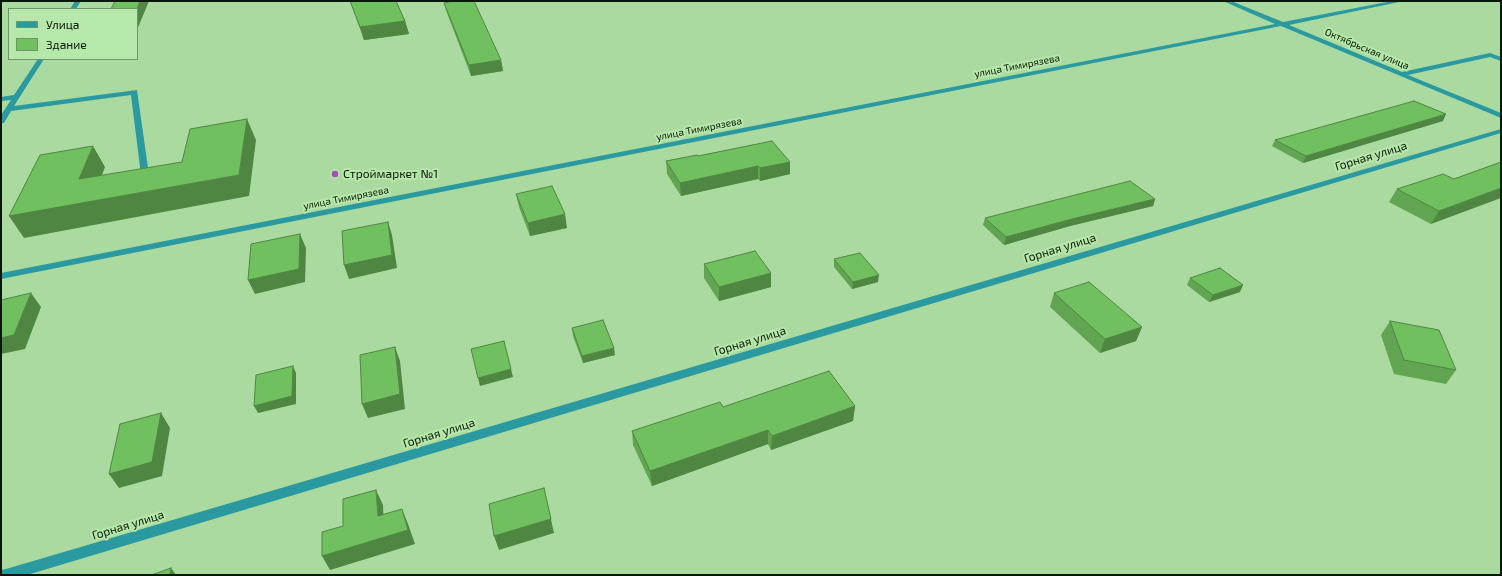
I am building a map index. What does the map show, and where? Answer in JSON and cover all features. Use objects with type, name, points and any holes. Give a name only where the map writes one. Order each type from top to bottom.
[{"type":"street","name":"Октябрьская улица","points":[[1226,1],[1501,116]]},
{"type":"street","name":"улица Тимирязева","points":[[1,276],[1401,1]]},
{"type":"street","points":[[1402,74],[1490,55],[1501,59]]},
{"type":"street","points":[[1,121],[40,60]]},
{"type":"street","points":[[9,109],[134,92],[145,176]]},
{"type":"street","points":[[1,99],[16,97]]},
{"type":"street","name":"Горная улица","points":[[6,575],[1501,131]]},
{"type":"building","points":[[115,1],[140,1],[137,8],[112,8]]},
{"type":"building","points":[[350,1],[396,1],[405,21],[360,27]]},
{"type":"building","points":[[474,1],[501,60],[469,65],[444,3]]},
{"type":"building","points":[[1414,101],[1446,114],[1306,156],[1275,140]]},
{"type":"building","points":[[247,119],[239,175],[9,216],[40,155],[93,146],[79,179],[182,162],[190,129]]},
{"type":"building","points":[[772,141],[790,162],[760,168],[758,166],[680,183],[666,161],[698,156]]},
{"type":"building","points":[[1501,162],[1501,188],[1439,211],[1397,189],[1443,174],[1454,179]]},
{"type":"building","points":[[1130,181],[1155,199],[1006,237],[985,218]]},
{"type":"building","points":[[552,186],[565,214],[528,223],[516,194]]},
{"type":"building","points":[[388,222],[392,255],[344,265],[342,231]]},
{"type":"building","points":[[300,234],[299,269],[248,280],[251,244]]},
{"type":"building","points":[[755,251],[771,273],[719,287],[704,264]]},
{"type":"building","points":[[860,253],[879,275],[853,282],[834,259]]},
{"type":"building","points":[[1220,268],[1243,285],[1213,295],[1190,278]]},
{"type":"building","points":[[1089,282],[1142,327],[1105,339],[1054,293]]},
{"type":"building","points":[[31,293],[14,335],[1,338],[1,300]]},
{"type":"building","points":[[603,320],[614,348],[582,356],[572,328]]},
{"type":"building","points":[[1390,321],[1439,330],[1456,370],[1404,360]]},
{"type":"building","points":[[504,341],[511,369],[478,378],[471,349]]},
{"type":"building","points":[[395,347],[400,394],[362,404],[360,355]]},
{"type":"building","points":[[293,366],[292,396],[254,406],[256,375]]},
{"type":"building","points":[[829,371],[855,406],[772,436],[768,430],[650,471],[632,431],[720,402],[723,407]]},
{"type":"building","points":[[161,413],[152,462],[109,474],[120,424]]},
{"type":"building","points":[[544,488],[551,519],[494,536],[489,504]]},
{"type":"building","points":[[376,490],[378,516],[402,509],[408,530],[322,556],[322,532],[343,526],[343,499]]},
{"type":"building","points":[[171,568],[170,575],[151,575]]},
{"type":"place","name":"Строймаркет №1","points":[[335,174]]}]
